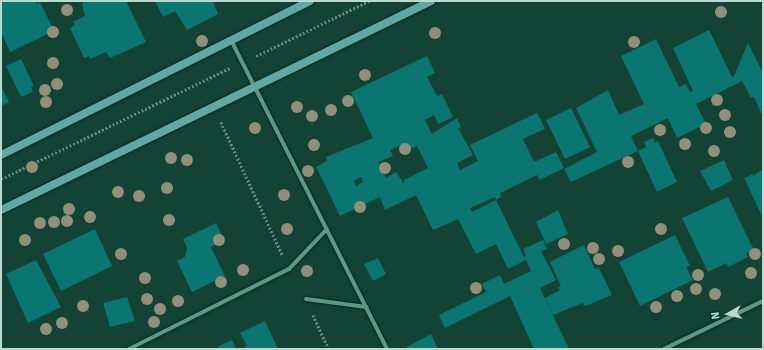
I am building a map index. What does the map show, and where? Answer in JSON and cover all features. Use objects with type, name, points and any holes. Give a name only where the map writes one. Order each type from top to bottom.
[{"type":"street","points":[[1,155],[230,39],[310,1]]},
{"type":"street","points":[[1,210],[431,1]]},
{"type":"street","points":[[230,39],[387,349]]},
{"type":"street","points":[[129,349],[288,269],[327,229]]},
{"type":"street","points":[[306,299],[366,307]]},
{"type":"street","points":[[664,349],[763,301]]},
{"type":"path","points":[[1,179],[369,1]]},
{"type":"path","points":[[213,106],[288,269]]},
{"type":"path","points":[[306,299],[329,349]]},
{"type":"building","points":[[35,1],[37,4],[40,2],[54,31],[10,52],[1,32],[1,2]]},
{"type":"building","points":[[87,1],[126,1],[146,42],[110,58],[106,52],[90,59],[89,56],[84,58],[70,28],[75,25],[73,22],[85,16],[82,3]]},
{"type":"building","points":[[155,1],[213,1],[218,14],[187,30],[175,11],[163,17]]},
{"type":"building","points":[[709,30],[732,77],[734,76],[748,43],[763,73],[763,117],[754,97],[751,98],[742,81],[696,104],[706,124],[677,138],[668,118],[631,136],[638,151],[571,182],[564,169],[597,152],[576,108],[608,90],[619,115],[644,104],[621,56],[656,39],[679,87],[686,84],[690,92],[693,91],[673,48]]},
{"type":"building","points":[[427,56],[435,73],[427,77],[437,96],[442,94],[453,117],[438,124],[434,115],[425,120],[432,134],[457,118],[461,127],[458,128],[473,155],[457,163],[460,170],[478,161],[470,145],[537,113],[545,129],[523,139],[534,162],[556,152],[564,168],[540,180],[537,175],[500,193],[501,197],[496,200],[524,257],[526,256],[523,249],[543,240],[547,249],[541,251],[556,280],[540,288],[569,349],[534,349],[510,296],[445,328],[439,315],[486,292],[482,284],[500,275],[504,284],[531,271],[526,260],[508,269],[496,244],[476,254],[458,219],[433,230],[416,195],[385,210],[380,197],[340,216],[316,167],[327,161],[326,157],[373,138],[351,92]],"holes":[[[406,143],[409,149],[417,146],[428,168],[404,180],[404,184],[396,172],[386,178],[378,162],[393,156],[390,150]],[[361,177],[363,182],[356,186],[354,181]],[[495,197],[496,200],[472,212],[470,208]]]},
{"type":"building","points":[[21,59],[34,86],[31,87],[33,92],[21,97],[6,66]]},
{"type":"building","points":[[1,86],[9,102],[1,106]]},
{"type":"building","points":[[571,108],[590,147],[565,159],[546,120]]},
{"type":"building","points":[[653,138],[655,143],[658,141],[677,182],[657,192],[638,151],[646,147],[644,142]]},
{"type":"building","points":[[724,160],[733,180],[711,191],[700,171]]},
{"type":"building","points":[[763,169],[763,218],[744,178],[753,174],[753,176]]},
{"type":"building","points":[[728,197],[754,250],[746,254],[748,257],[728,267],[726,263],[708,272],[682,218]]},
{"type":"building","points":[[558,210],[568,234],[546,244],[536,222]]},
{"type":"building","points":[[216,223],[224,240],[211,247],[225,276],[192,292],[177,261],[185,257],[187,248],[183,239]]},
{"type":"building","points":[[95,229],[112,266],[61,291],[43,254]]},
{"type":"building","points":[[675,235],[690,266],[686,267],[693,280],[640,306],[619,262]]},
{"type":"building","points":[[584,245],[595,269],[599,268],[612,295],[585,306],[583,303],[553,315],[545,298],[560,290],[558,287],[561,286],[550,262]]},
{"type":"building","points":[[378,258],[386,274],[373,281],[364,264]]},
{"type":"building","points":[[36,260],[61,307],[28,323],[6,274]]},
{"type":"building","points":[[127,297],[135,321],[110,327],[103,303]]},
{"type":"building","points":[[265,321],[278,349],[241,349],[247,346],[240,333]]},
{"type":"building","points":[[431,334],[438,349],[405,348]]},
{"type":"building","points":[[232,340],[236,349],[218,349],[217,347]]}]
